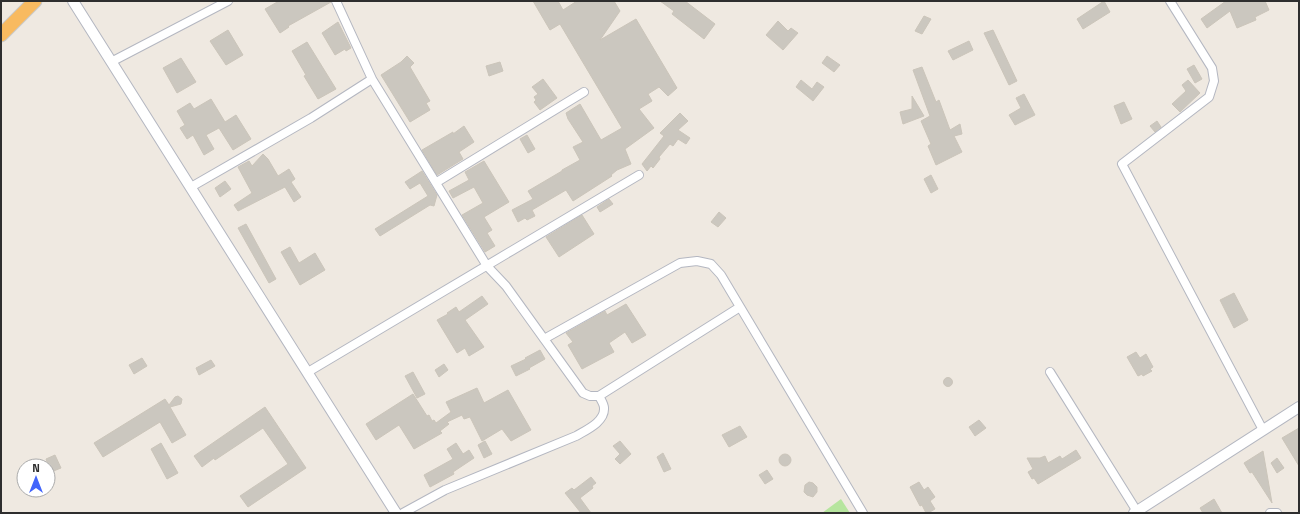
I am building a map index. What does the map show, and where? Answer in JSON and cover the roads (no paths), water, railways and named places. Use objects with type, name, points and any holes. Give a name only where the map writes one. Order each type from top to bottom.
[{"type":"highway","points":[[1,35],[35,1]]},
{"type":"street","points":[[72,1],[396,513]]},
{"type":"street","points":[[111,62],[228,1]]},
{"type":"street","points":[[336,1],[372,79],[437,182],[487,266],[506,286],[583,393],[590,396],[599,396],[740,307]]},
{"type":"street","points":[[1170,1],[1212,68],[1214,81],[1209,97],[1122,164],[1263,430]]},
{"type":"street","points":[[191,187],[311,118],[372,79]]},
{"type":"street","points":[[437,182],[584,92]]},
{"type":"street","points":[[308,372],[639,175]]},
{"type":"street","points":[[544,339],[680,263],[698,262],[711,264],[721,275],[863,513]]},
{"type":"street","points":[[1050,372],[1136,512],[1263,430],[1298,410]]},
{"type":"street","points":[[403,513],[445,490],[576,436],[594,425],[603,416],[604,407],[599,396]]},
{"type":"street","points":[[1270,513],[1276,513]]}]
